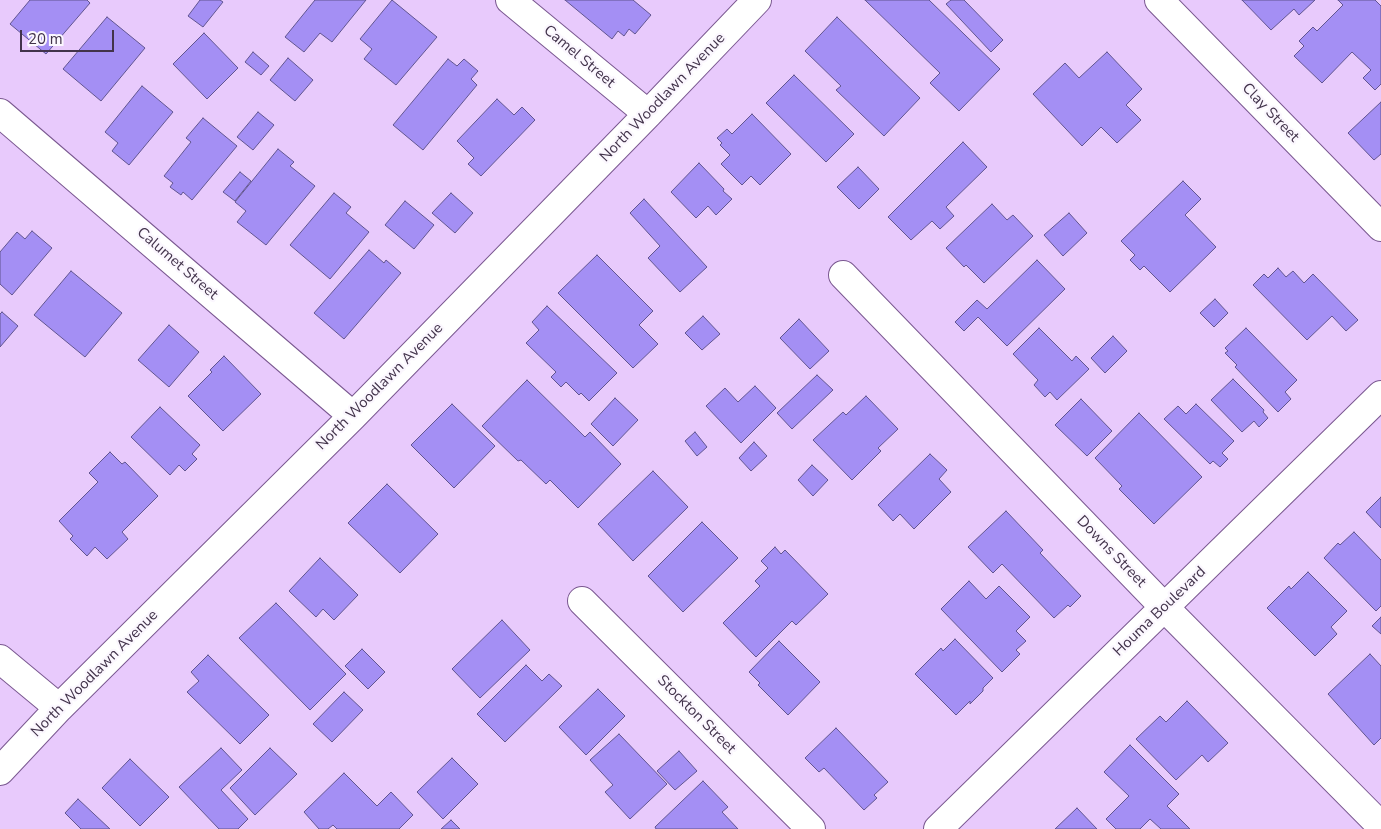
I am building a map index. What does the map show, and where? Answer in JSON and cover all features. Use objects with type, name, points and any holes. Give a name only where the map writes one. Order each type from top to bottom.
[{"type":"street","name":"Camel Street","points":[[510,0],[648,114]]},
{"type":"street","name":"North Woodlawn Avenue","points":[[0,771],[59,708],[353,416],[757,0]]},
{"type":"street","name":"Clay Street","points":[[1159,0],[1381,227]]},
{"type":"street","name":"Calumet Street","points":[[0,113],[353,416]]},
{"type":"street","name":"Downs Street","points":[[843,276],[1165,608],[1381,826]]},
{"type":"street","name":"Houma Boulevard","points":[[938,829],[1381,395]]},
{"type":"street","name":"Stockton Street","points":[[582,601],[811,829]]},
{"type":"street","points":[[0,659],[59,708]]},
{"type":"building","points":[[30,0],[87,0],[90,3],[46,54],[10,24]]},
{"type":"building","points":[[200,0],[220,0],[223,2],[203,27],[188,16]]},
{"type":"building","points":[[315,0],[366,0],[332,42],[320,33],[304,52],[285,37]]},
{"type":"building","points":[[392,0],[437,37],[396,85],[364,59],[372,49],[360,39]]},
{"type":"building","points":[[565,0],[633,0],[651,15],[635,34],[629,29],[624,36],[618,31],[612,39]]},
{"type":"building","points":[[865,0],[929,0],[1000,69],[959,111],[930,83],[940,73]]},
{"type":"building","points":[[951,0],[964,0],[1003,40],[991,52],[946,4]]},
{"type":"building","points":[[1242,0],[1315,0],[1299,15],[1294,9],[1271,30]]},
{"type":"building","points":[[1338,0],[1375,0],[1381,6],[1381,84],[1375,90],[1363,78],[1371,70],[1352,52],[1322,83],[1294,56],[1304,46],[1299,41],[1313,27],[1317,31],[1343,5]]},
{"type":"building","points":[[107,17],[145,48],[101,101],[63,69]]},
{"type":"building","points":[[837,17],[920,98],[884,136],[836,90],[841,86],[805,51]]},
{"type":"building","points":[[204,33],[238,68],[207,99],[173,64]]},
{"type":"building","points":[[253,52],[269,66],[261,75],[245,62]]},
{"type":"building","points":[[1107,52],[1142,89],[1126,105],[1141,120],[1117,143],[1101,127],[1082,146],[1033,94],[1065,63],[1079,78]]},
{"type":"building","points":[[288,58],[313,80],[295,101],[270,80]]},
{"type":"building","points":[[448,59],[457,66],[464,59],[478,71],[471,79],[477,85],[423,150],[393,125]]},
{"type":"building","points":[[794,75],[854,134],[826,162],[766,103]]},
{"type":"building","points":[[142,86],[173,112],[129,165],[112,151],[118,143],[105,132]]},
{"type":"building","points":[[497,99],[514,115],[522,107],[535,120],[481,176],[468,164],[474,158],[457,141]]},
{"type":"building","points":[[1381,102],[1381,154],[1374,160],[1348,133]]},
{"type":"building","points":[[258,112],[274,125],[253,150],[237,137]]},
{"type":"building","points":[[752,114],[791,154],[760,185],[751,176],[742,185],[721,164],[730,155],[720,145],[722,143],[717,138],[727,129],[732,134]]},
{"type":"building","points":[[203,118],[237,146],[192,200],[183,192],[181,195],[170,187],[173,183],[164,176],[191,142],[186,138]]},
{"type":"building","points":[[963,142],[987,167],[946,207],[954,216],[940,229],[932,221],[911,240],[888,217]]},
{"type":"building","points":[[278,149],[294,162],[290,166],[315,186],[266,245],[237,222],[246,211],[235,202]]},
{"type":"building","points":[[699,163],[732,199],[716,215],[708,206],[696,218],[671,192]]},
{"type":"building","points":[[858,167],[879,189],[859,209],[837,187]]},
{"type":"building","points":[[240,172],[251,181],[235,201],[223,192]]},
{"type":"building","points":[[1183,181],[1201,199],[1185,215],[1216,247],[1170,292],[1144,266],[1140,270],[1130,260],[1135,255],[1121,241]]},
{"type":"building","points":[[334,193],[351,207],[346,213],[369,232],[330,279],[290,245]]},
{"type":"building","points":[[451,193],[473,213],[455,233],[432,213]]},
{"type":"building","points":[[644,199],[707,267],[680,292],[648,258],[660,246],[630,213]]},
{"type":"building","points":[[405,201],[434,225],[414,249],[385,225]]},
{"type":"building","points":[[992,204],[1007,220],[1013,215],[1033,236],[984,283],[966,265],[964,267],[946,248]]},
{"type":"building","points":[[1069,213],[1087,233],[1063,256],[1044,235]]},
{"type":"building","points":[[32,231],[52,248],[12,295],[0,284],[0,252],[17,232],[25,239]]},
{"type":"building","points":[[369,250],[384,263],[386,260],[401,273],[344,339],[314,313]]},
{"type":"building","points":[[597,255],[653,311],[639,325],[658,344],[633,368],[558,293]]},
{"type":"building","points":[[1037,260],[1065,289],[1007,346],[978,317],[964,331],[955,322],[977,300],[987,309]]},
{"type":"building","points":[[1278,268],[1286,277],[1293,271],[1304,283],[1313,274],[1358,320],[1346,331],[1332,316],[1307,340],[1253,285],[1264,274],[1268,278]]},
{"type":"building","points":[[71,271],[122,313],[85,357],[34,315]]},
{"type":"building","points":[[1215,299],[1228,313],[1214,327],[1200,313]]},
{"type":"building","points":[[547,306],[617,373],[589,401],[581,393],[579,395],[566,382],[561,387],[551,377],[556,372],[526,343],[539,330],[532,322]]},
{"type":"building","points":[[2,312],[18,326],[0,347],[0,314]]},
{"type":"building","points":[[703,316],[720,334],[702,350],[685,333]]},
{"type":"building","points":[[799,319],[829,351],[810,369],[780,338]]},
{"type":"building","points":[[169,325],[199,352],[169,387],[138,360]]},
{"type":"building","points":[[1039,328],[1072,361],[1076,356],[1089,369],[1057,400],[1050,392],[1045,397],[1034,385],[1038,380],[1013,354]]},
{"type":"building","points":[[1246,328],[1297,380],[1285,392],[1291,399],[1278,412],[1235,367],[1237,365],[1225,353],[1228,351],[1225,348]]},
{"type":"building","points":[[1113,336],[1127,351],[1105,373],[1091,358]]},
{"type":"building","points":[[224,356],[261,394],[223,431],[188,396],[212,372],[210,370]]},
{"type":"building","points":[[817,375],[833,390],[792,429],[777,413]]},
{"type":"building","points":[[1233,379],[1264,410],[1263,412],[1268,418],[1259,427],[1254,421],[1242,432],[1211,400]]},
{"type":"building","points":[[527,380],[585,437],[590,432],[621,464],[578,508],[550,480],[546,484],[521,460],[518,461],[482,426]]},
{"type":"building","points":[[755,386],[776,408],[741,443],[706,406],[725,388],[738,402]]},
{"type":"building","points":[[866,396],[898,429],[878,448],[881,451],[852,480],[813,440],[843,412],[846,415]]},
{"type":"building","points":[[615,398],[638,420],[613,446],[591,424]]},
{"type":"building","points":[[1081,399],[1112,431],[1087,456],[1055,425]]},
{"type":"building","points":[[452,404],[495,446],[454,488],[411,445]]},
{"type":"building","points":[[1196,404],[1234,441],[1222,453],[1228,459],[1220,467],[1213,461],[1210,464],[1164,419],[1178,406],[1186,414]]},
{"type":"building","points":[[160,407],[200,445],[192,454],[197,459],[185,471],[179,465],[170,475],[131,437]]},
{"type":"building","points":[[1139,413],[1202,477],[1154,524],[1119,489],[1122,486],[1095,458]]},
{"type":"building","points":[[695,432],[707,447],[697,456],[685,441]]},
{"type":"building","points":[[754,442],[767,456],[751,471],[739,458]]},
{"type":"building","points":[[110,452],[122,464],[125,462],[158,496],[122,532],[128,539],[107,559],[95,547],[87,556],[70,539],[73,536],[59,521],[98,482],[89,473]]},
{"type":"building","points":[[930,454],[947,470],[939,479],[951,492],[914,529],[900,514],[893,521],[878,505]]},
{"type":"building","points":[[812,465],[828,480],[813,496],[798,480]]},
{"type":"building","points":[[653,471],[688,507],[633,561],[598,524]]},
{"type":"building","points":[[387,484],[438,534],[400,573],[348,523]]},
{"type":"building","points":[[1381,497],[1381,528],[1366,512]]},
{"type":"building","points":[[1006,511],[1043,550],[1040,553],[1081,596],[1070,607],[1068,605],[1054,618],[1002,564],[993,573],[968,547]]},
{"type":"building","points":[[702,522],[738,558],[683,612],[648,576]]},
{"type":"building","points":[[1354,532],[1381,560],[1381,606],[1376,611],[1324,558],[1338,543],[1340,545]]},
{"type":"building","points":[[775,547],[781,554],[785,550],[828,594],[796,625],[792,621],[756,657],[723,623],[760,586],[755,581],[768,568],[761,561]]},
{"type":"building","points":[[320,558],[358,595],[334,620],[323,609],[316,617],[289,591]]},
{"type":"building","points":[[1308,572],[1347,611],[1331,627],[1337,634],[1315,656],[1267,608],[1289,586],[1291,589]]},
{"type":"building","points":[[969,581],[986,599],[999,586],[1030,617],[1016,631],[1026,641],[1016,650],[1020,654],[1002,672],[941,609]]},
{"type":"building","points":[[276,603],[346,674],[310,710],[239,638]]},
{"type":"building","points":[[1381,617],[1381,634],[1372,626]]},
{"type":"building","points":[[502,620],[530,650],[480,698],[452,669]]},
{"type":"building","points":[[955,639],[993,678],[970,704],[970,701],[956,715],[915,674],[941,648],[943,651]]},
{"type":"building","points":[[779,641],[820,682],[788,715],[758,685],[760,683],[749,672]]},
{"type":"building","points":[[362,649],[385,672],[368,689],[345,666]]},
{"type":"building","points":[[1370,654],[1381,666],[1381,738],[1374,745],[1328,694]]},
{"type":"building","points":[[208,655],[269,715],[240,744],[187,692],[199,681],[191,672]]},
{"type":"building","points":[[526,665],[542,681],[549,674],[562,686],[505,742],[477,714]]},
{"type":"building","points":[[598,689],[625,716],[586,755],[559,727]]},
{"type":"building","points":[[344,692],[363,710],[332,742],[313,724]]},
{"type":"building","points":[[1187,701],[1228,743],[1208,762],[1202,755],[1176,780],[1136,739],[1160,716],[1166,722]]},
{"type":"building","points":[[836,728],[888,782],[874,795],[877,798],[864,810],[824,768],[819,772],[805,758]]},
{"type":"building","points":[[619,734],[667,784],[630,819],[605,792],[613,785],[590,760]]},
{"type":"building","points":[[1130,745],[1179,794],[1167,806],[1190,829],[1161,829],[1150,819],[1140,829],[1116,829],[1106,819],[1129,796],[1104,772]]},
{"type":"building","points":[[221,748],[242,770],[221,790],[248,819],[238,829],[219,829],[179,787]]},
{"type":"building","points":[[270,748],[297,774],[255,815],[230,788]]},
{"type":"building","points":[[679,751],[697,771],[675,790],[657,771]]},
{"type":"building","points":[[452,758],[478,784],[443,819],[417,792]]},
{"type":"building","points":[[130,759],[169,797],[140,826],[102,788]]},
{"type":"building","points":[[344,773],[377,806],[391,792],[413,815],[399,829],[337,829],[333,825],[328,829],[319,829],[304,812]]},
{"type":"building","points":[[703,781],[728,807],[722,812],[738,829],[656,829],[655,827]]},
{"type":"building","points":[[78,799],[110,829],[81,829],[65,813]]},
{"type":"building","points":[[1077,808],[1097,829],[1055,829]]},
{"type":"building","points":[[451,820],[460,829],[441,829]]}]
